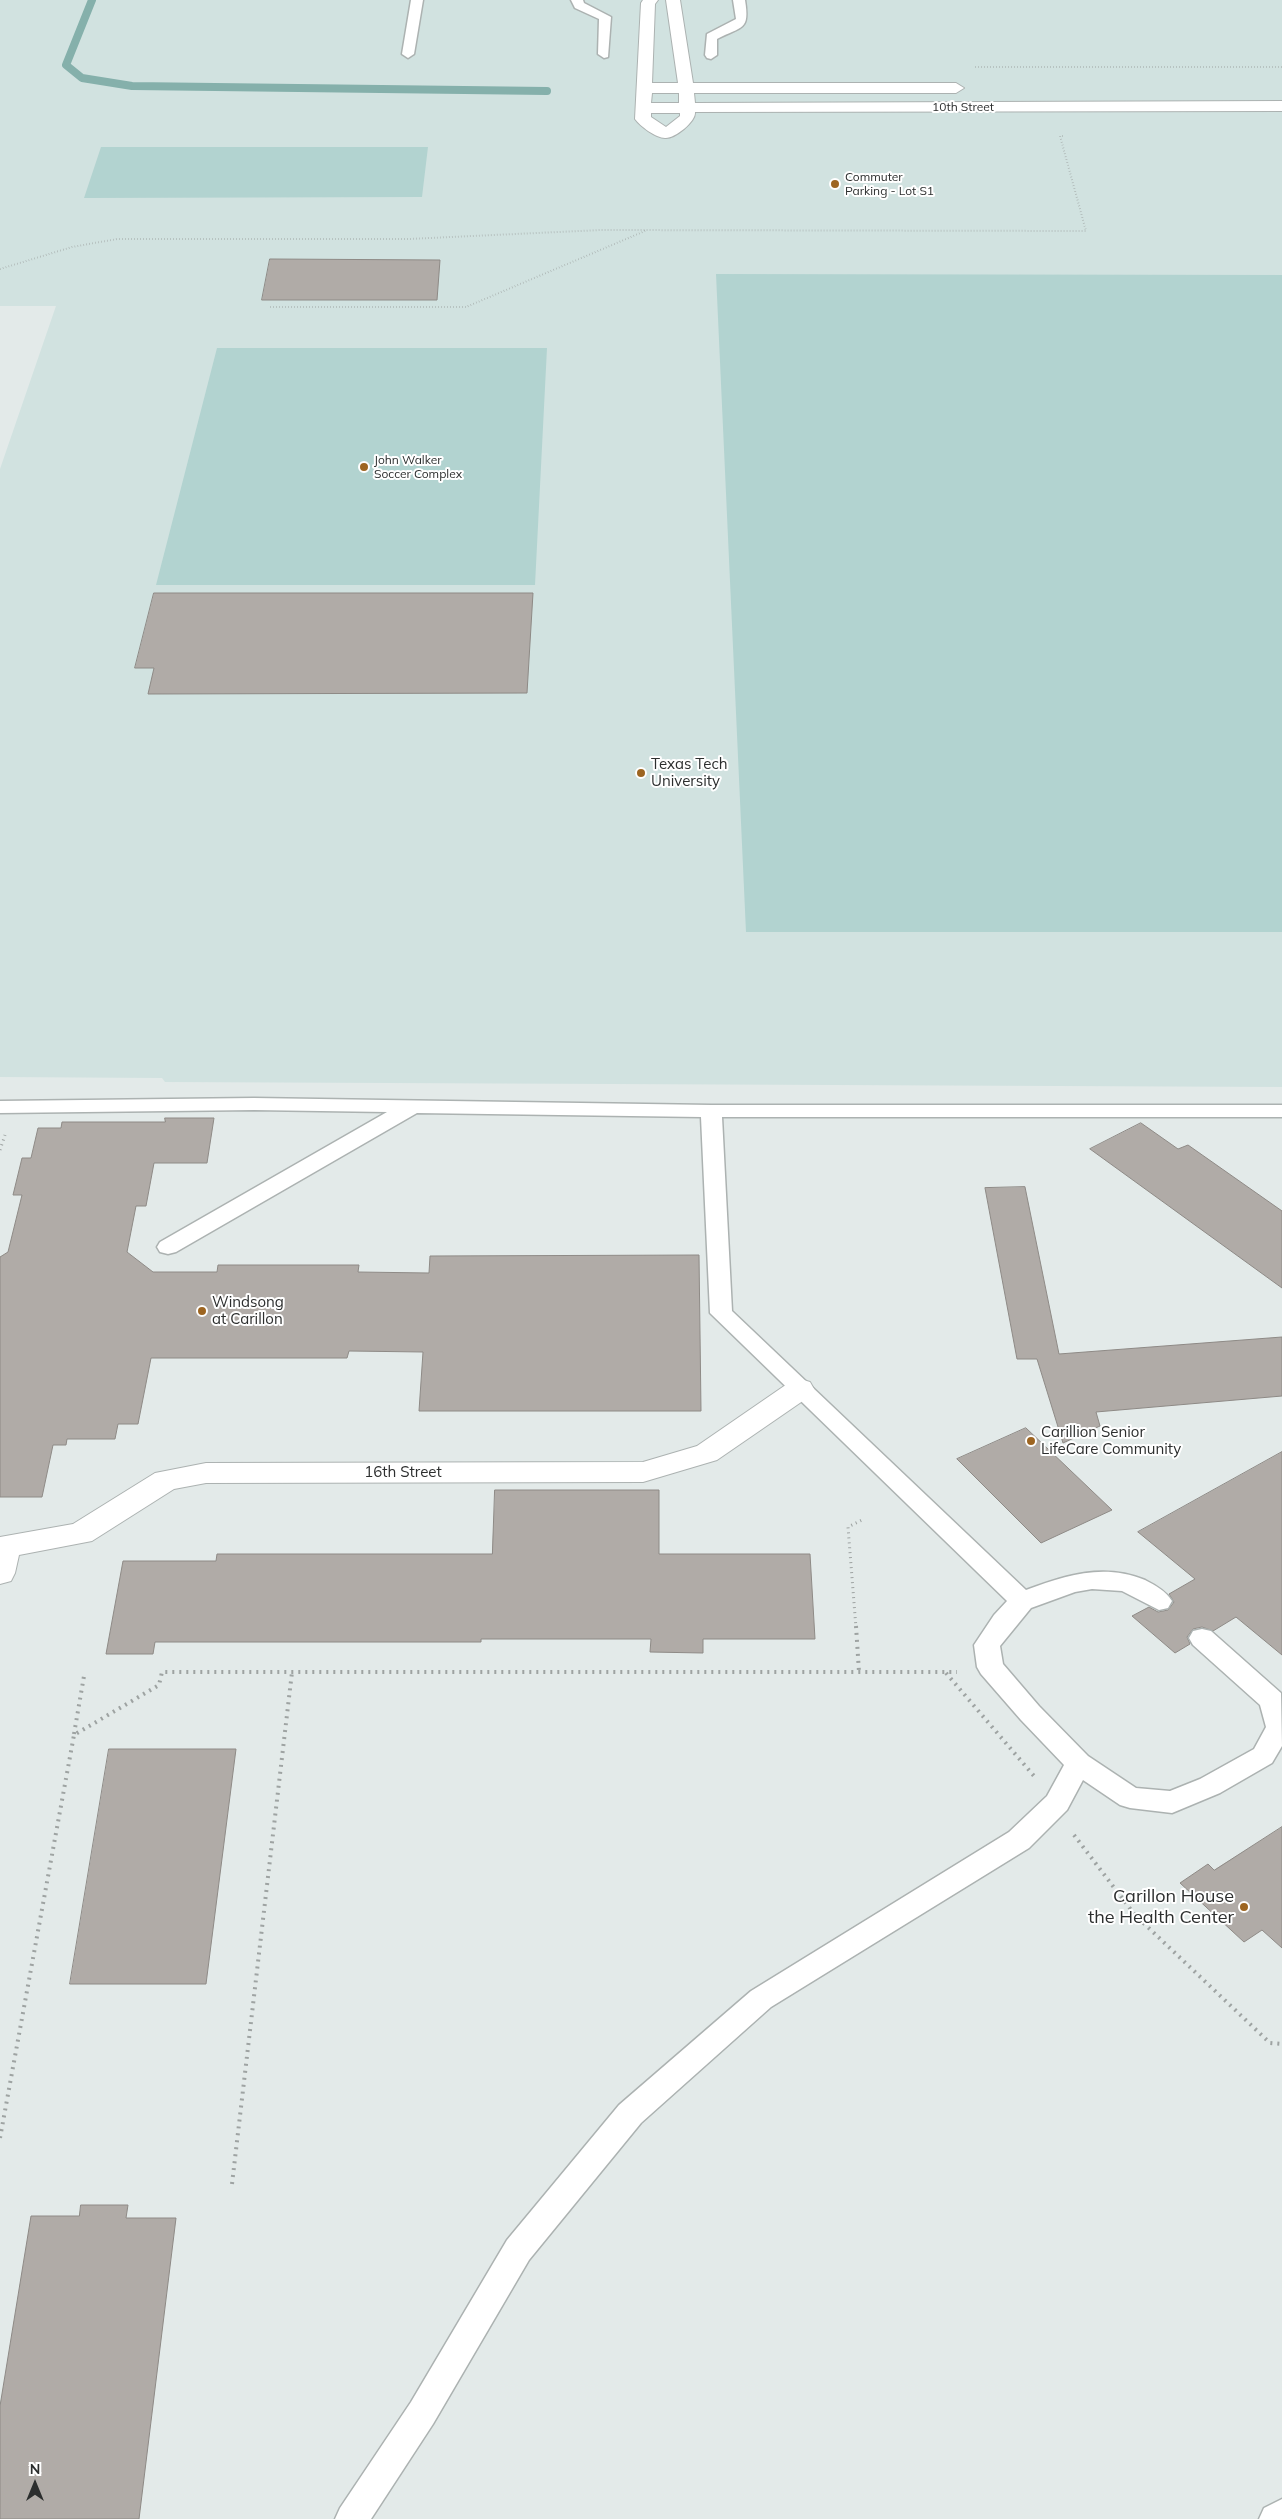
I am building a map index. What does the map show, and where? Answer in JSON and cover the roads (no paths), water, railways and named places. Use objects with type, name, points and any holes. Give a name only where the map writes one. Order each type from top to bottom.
[{"type":"street","points":[[651,0],[648,3],[643,119],[666,134],[688,117],[686,87],[675,3],[673,0]]},
{"type":"street","name":"10th Street","points":[[645,88],[974,88]]},
{"type":"street","name":"10th Street","points":[[644,108],[1282,106]]},
{"type":"street","name":"16th Street","points":[[2,1557],[81,1533],[166,1480],[206,1473],[643,1472],[707,1453],[800,1390]]},
{"type":"lane","points":[[408,54],[417,0]]},
{"type":"lane","points":[[577,0],[579,5],[605,17],[604,54]]},
{"type":"lane","points":[[711,55],[711,37],[740,23],[742,19],[740,0]]},
{"type":"lane","points":[[0,1107],[254,1104],[711,1111],[1282,1111]]},
{"type":"lane","points":[[168,1247],[413,1107]]},
{"type":"lane","points":[[711,1111],[721,1313],[1022,1600]]},
{"type":"lane","points":[[1159,1600],[1146,1589],[1112,1578],[1081,1582],[1022,1600],[987,1645],[990,1667],[1030,1714],[1079,1764],[1130,1798],[1172,1802],[1210,1786],[1263,1756],[1278,1727],[1272,1700],[1202,1638]]},
{"type":"lane","points":[[352,2519],[422,2413],[518,2250],[630,2114],[761,1999],[1019,1840],[1057,1804],[1079,1764]]},
{"type":"lane","points":[[1276,2519],[1282,2515]]},
{"type":"waterway","points":[[92,0],[66,65],[82,78],[132,86],[547,91]]},
{"type":"place","name":"Commuter Parking - Lot S1","points":[[835,184]]},
{"type":"place","name":"John Walker Soccer Complex","points":[[364,467]]},
{"type":"place","name":"Texas Tech University","points":[[641,773]]},
{"type":"place","name":"Windsong at Carillon","points":[[202,1311]]},
{"type":"place","name":"Carillion Senior LifeCare Community","points":[[1031,1441]]},
{"type":"place","name":"Carillon House the Health Center","points":[[1244,1907]]}]
